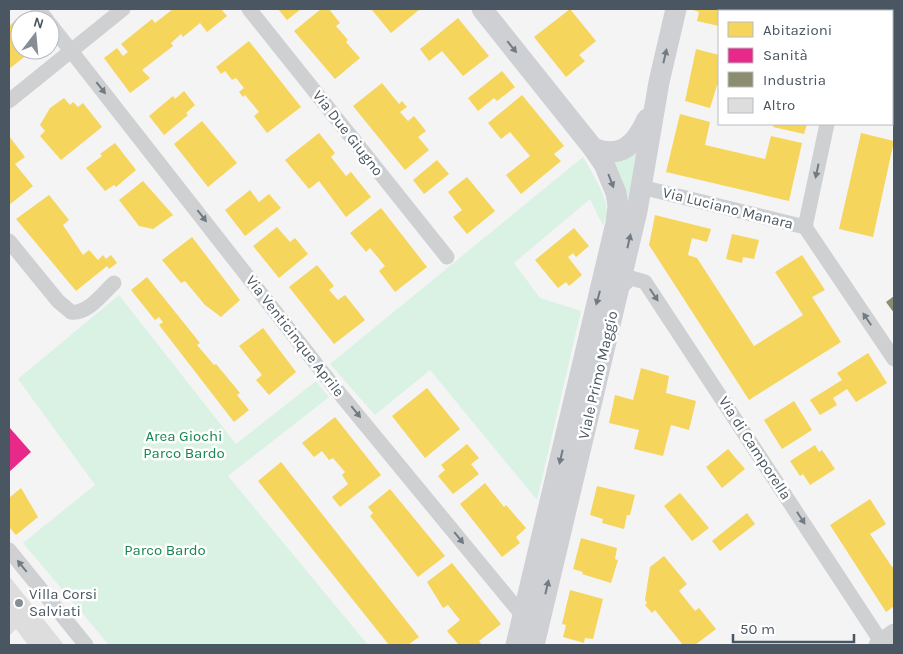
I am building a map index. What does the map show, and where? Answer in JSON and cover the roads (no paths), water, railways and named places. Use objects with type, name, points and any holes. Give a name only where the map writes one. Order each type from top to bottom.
[{"type":"main road","name":"Viale Primo Maggio","points":[[482,9],[594,148],[611,180],[618,206],[617,217],[516,645]]},
{"type":"main road","name":"Viale Primo Maggio","points":[[538,642],[641,187],[655,103],[676,9]]},
{"type":"main road","name":"Viale Primo Maggio","points":[[594,148],[608,152],[626,149],[639,136],[655,103]]},
{"type":"street","points":[[9,101],[123,9]]},
{"type":"street","name":"Via Due Giugno","points":[[249,9],[447,257]]},
{"type":"street","name":"Via Venticinque Aprile","points":[[60,36],[331,383],[523,616],[538,642]]},
{"type":"street","points":[[804,227],[827,125]]},
{"type":"street","name":"Via Luciano Manara","points":[[641,187],[804,227],[894,359]]},
{"type":"street","points":[[9,241],[58,301],[71,312],[82,311],[87,308],[114,283]]},
{"type":"street","name":"Via di Camporella","points":[[618,290],[631,278],[645,282],[885,640]]},
{"type":"street","points":[[9,550],[86,645]]},
{"type":"place","name":"Villa Corsi Salviati","points":[[19,603]]},
{"type":"park label","name":"Area Giochi Parco Bardo","points":[[184,444]]},
{"type":"park label","name":"Parco Bardo","points":[[165,550]]}]
